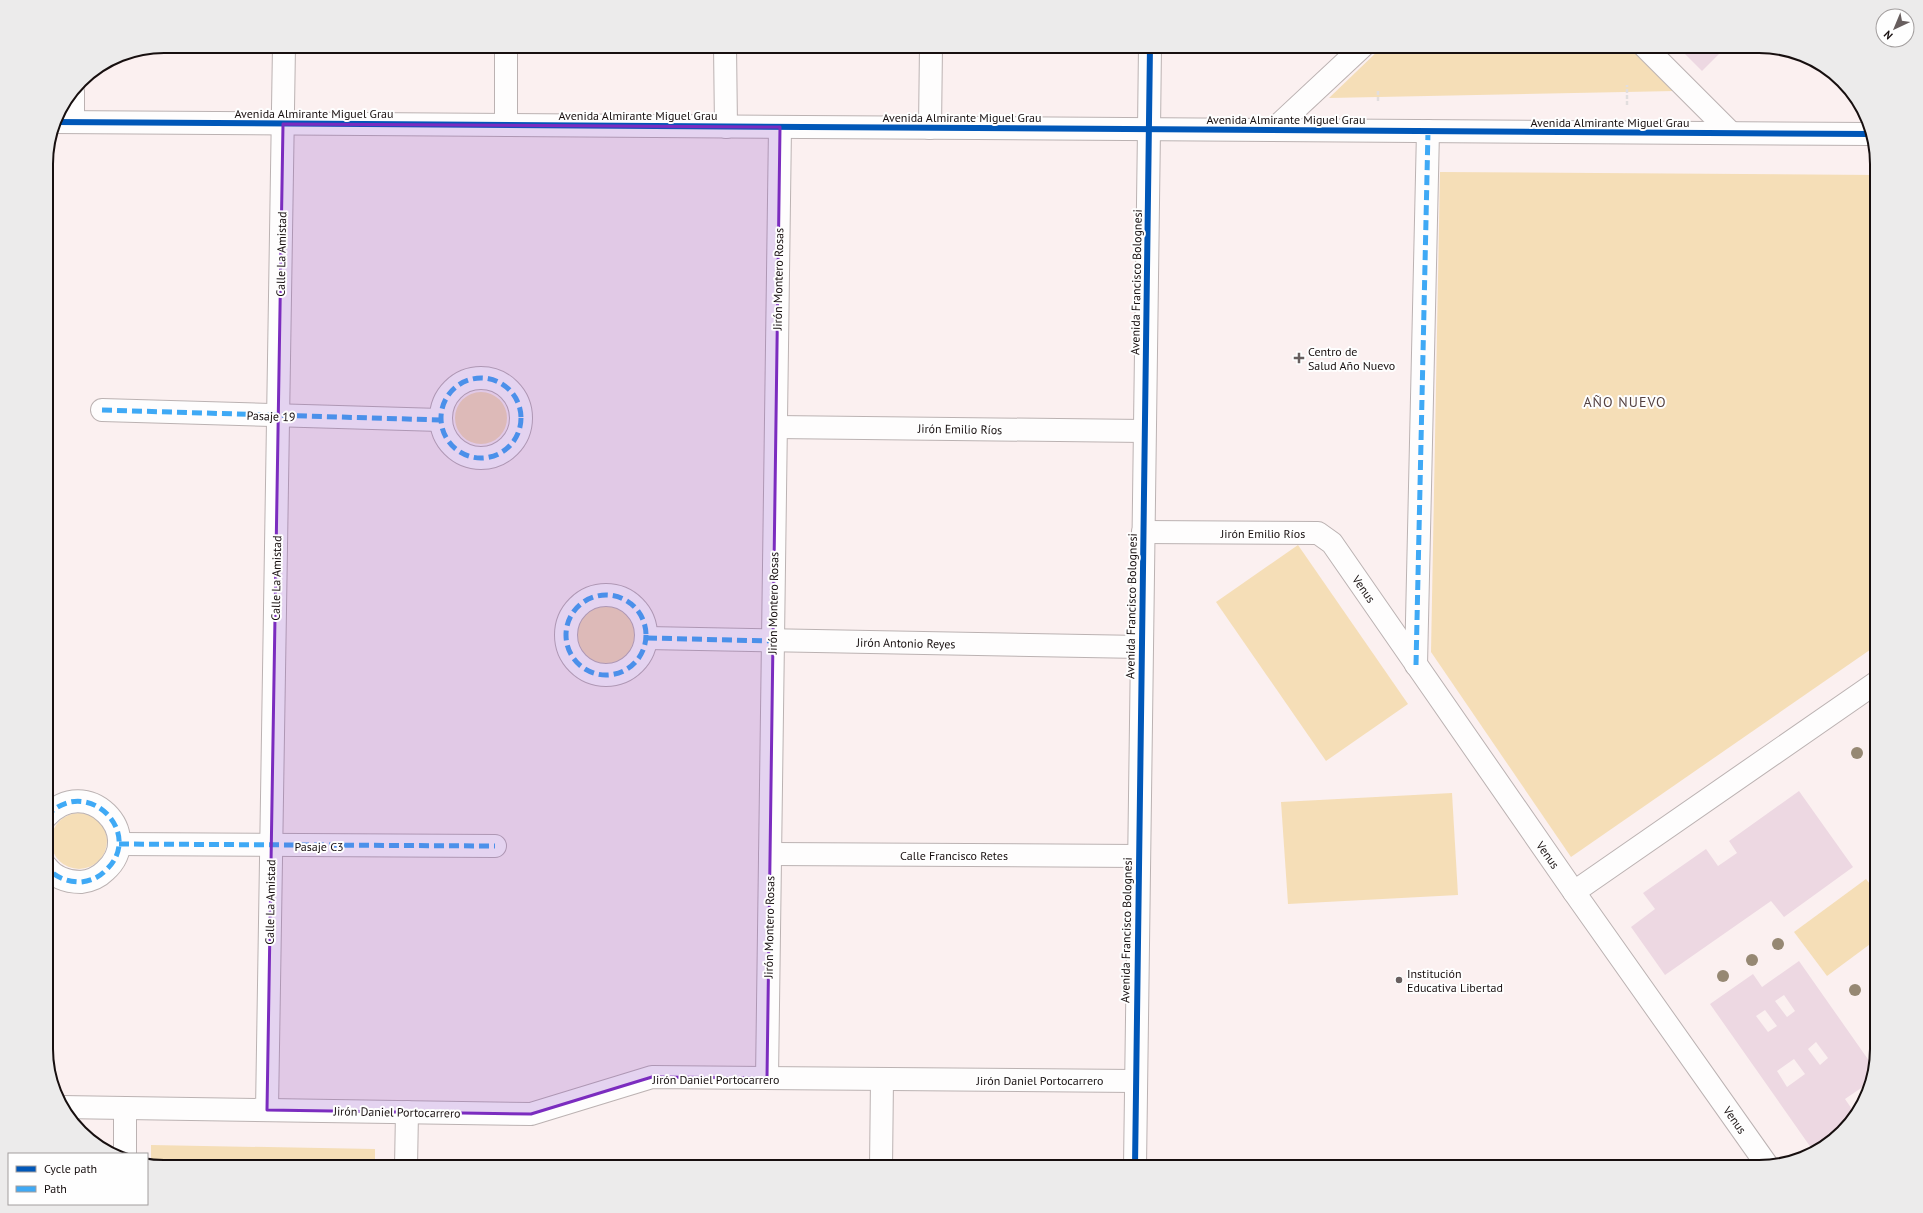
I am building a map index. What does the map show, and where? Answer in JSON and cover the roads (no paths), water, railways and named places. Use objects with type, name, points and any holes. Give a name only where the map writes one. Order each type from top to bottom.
[{"type":"street","name":"Calle La Amistad","points":[[267,1110],[284,53]]},
{"type":"street","points":[[506,53],[506,125]]},
{"type":"street","points":[[725,53],[726,127]]},
{"type":"street","points":[[930,128],[931,53]]},
{"type":"street","name":"Avenida Francisco Bolognesi","points":[[1135,1160],[1150,53]]},
{"type":"street","points":[[1273,130],[1356,53]]},
{"type":"street","points":[[1651,53],[1731,133]]},
{"type":"street","points":[[64,122],[68,107]]},
{"type":"street","name":"Avenida Almirante Miguel Grau","points":[[64,122],[1866,134]]},
{"type":"street","name":"Jirón Montero Rosas","points":[[767,1078],[780,127]]},
{"type":"street","points":[[1416,665],[1428,131]]},
{"type":"street","name":"Pasaje 19","points":[[102,410],[440,420]]},
{"type":"street","name":"Jirón Emilio Ríos","points":[[776,427],[1144,431]]},
{"type":"street","name":"Jirón Emilio Ríos","points":[[1143,532],[1318,533],[1332,543]]},
{"type":"street","name":"Venus","points":[[1332,543],[1574,892],[1763,1160]]},
{"type":"street","name":"Jirón Antonio Reyes","points":[[647,638],[1141,647]]},
{"type":"street","points":[[1574,892],[1870,687]]},
{"type":"street","points":[[53,810],[64,804],[77,801],[90,802],[102,808],[111,818],[118,830],[119,844],[116,857],[109,868],[99,877],[86,881],[73,882],[60,878],[53,872]]},
{"type":"street","name":"Pasaje C3","points":[[119,844],[495,846]]},
{"type":"street","name":"Calle Francisco Retes","points":[[770,854],[1138,856]]},
{"type":"street","name":"Jirón Daniel Portocarrero","points":[[69,1107],[531,1114],[652,1077],[1135,1081]]},
{"type":"street","points":[[881,1160],[882,1079]]},
{"type":"street","points":[[125,1108],[125,1153]]},
{"type":"street","points":[[406,1160],[407,1112]]},
{"type":"place","name":"Centro de Salud Año Nuevo","points":[[1299,358]]},
{"type":"place","name":"Institución Educativa Libertad","points":[[1399,980]]},
{"type":"district","name":"AÑO NUEVO","points":[[1625,402]]}]
